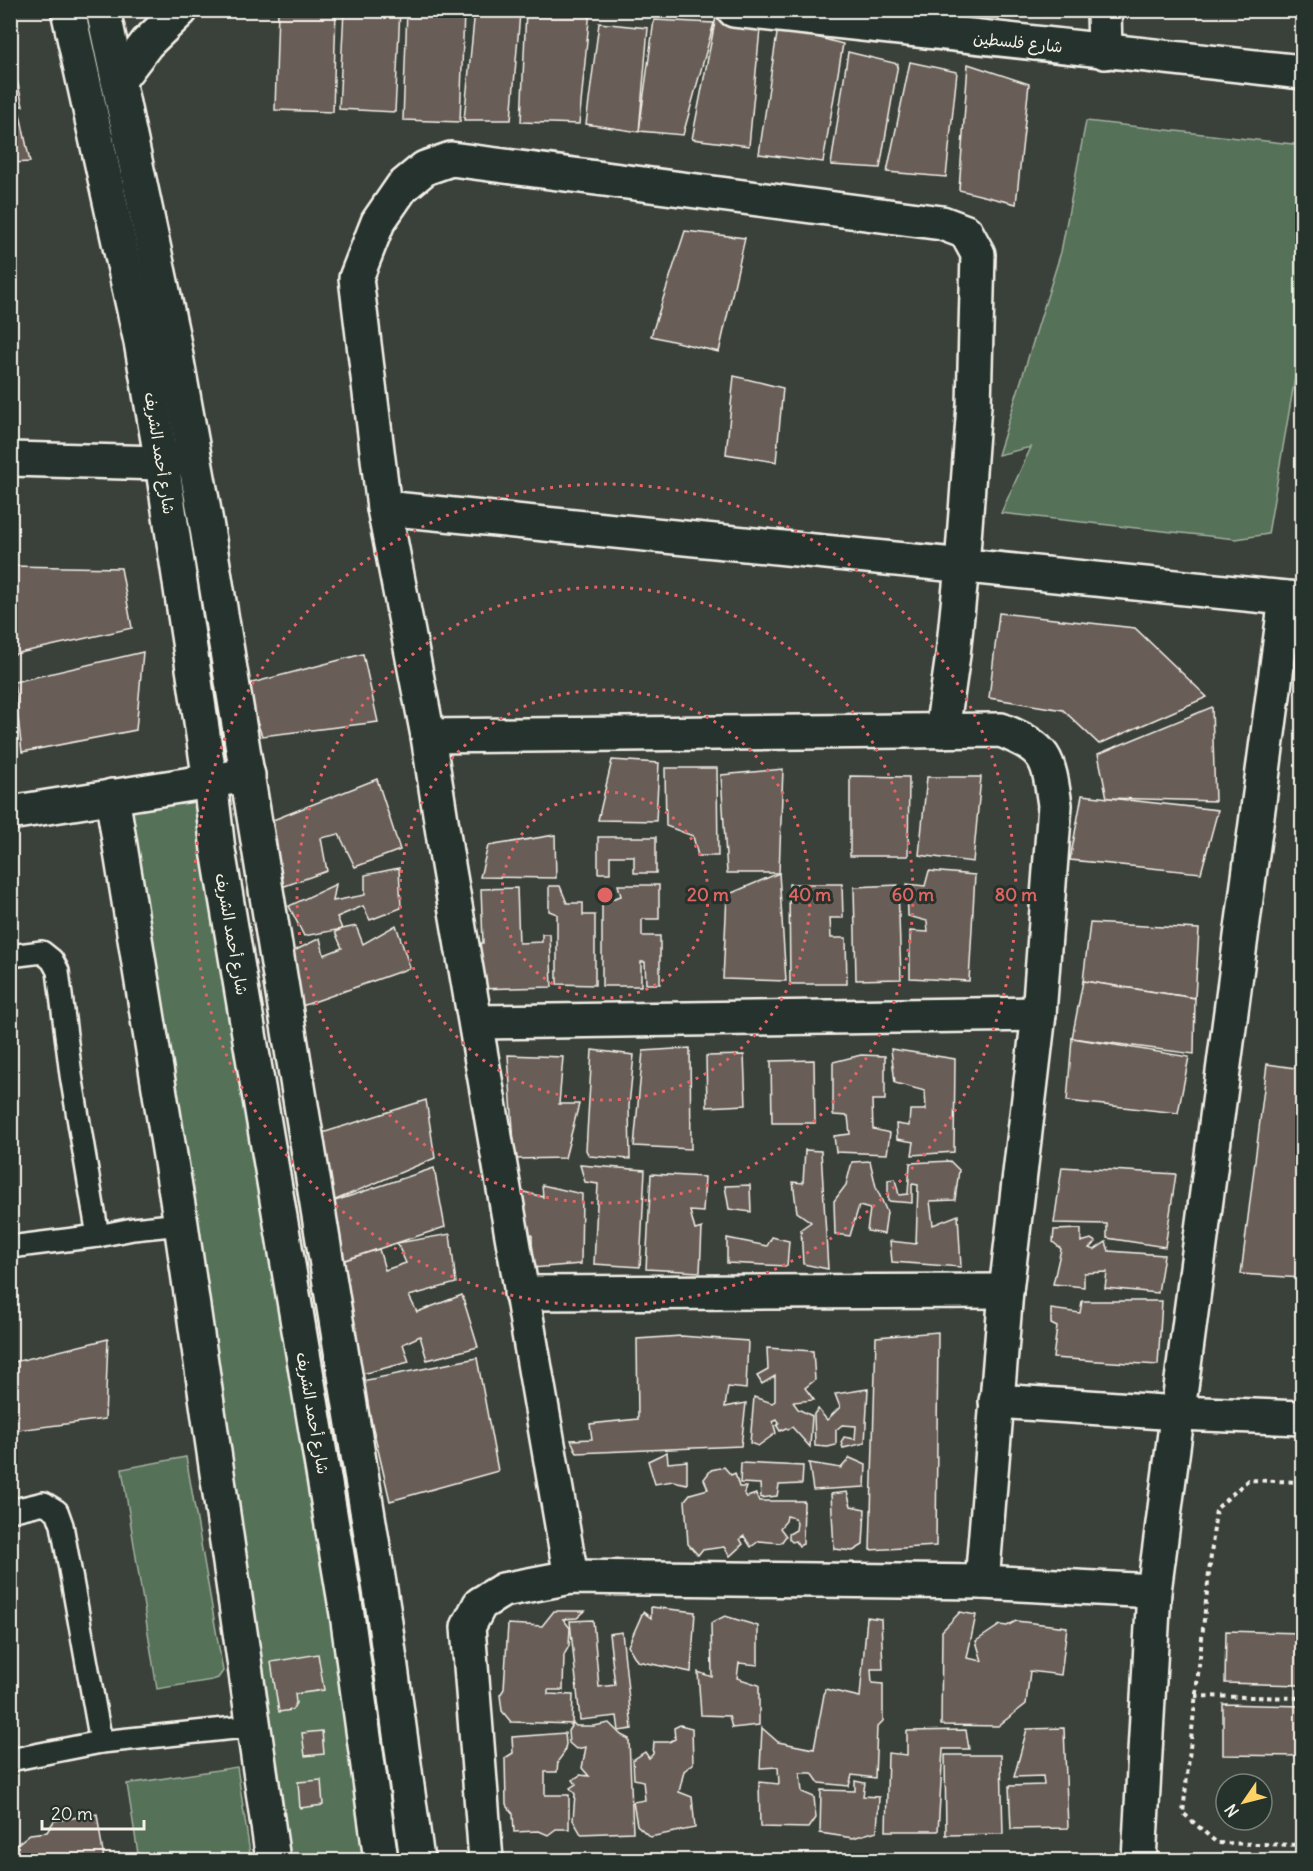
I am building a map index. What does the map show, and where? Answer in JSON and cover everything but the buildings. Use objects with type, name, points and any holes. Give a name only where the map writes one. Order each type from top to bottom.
[{"type":"street","name":"شارع أحمد الشريف","points":[[68,10],[141,342],[162,462],[220,862],[347,1614],[381,1860]]},
{"type":"street","name":"شارع أحمد الشريف","points":[[103,10],[172,334],[194,456],[383,1608],[417,1860]]},
{"type":"street","points":[[118,81],[147,43],[180,10]]},
{"type":"street","name":"شارع فلسطين","points":[[734,10],[1302,72]]},
{"type":"street","points":[[1104,10],[1105,52]]},
{"type":"street","points":[[571,1577],[447,859],[428,736],[384,508],[356,278],[378,222],[402,188],[425,168],[451,159],[942,223],[966,232],[978,255],[974,405],[962,566],[942,731]]},
{"type":"street","points":[[10,459],[162,462],[194,456]]},
{"type":"street","points":[[384,508],[1294,599],[1154,1591],[1139,1860]]},
{"type":"street","points":[[428,736],[1001,730],[1029,742],[1043,756],[1051,772],[1055,805],[1039,1014],[1006,1291],[982,1582]]},
{"type":"street","points":[[10,813],[248,775]]},
{"type":"street","points":[[112,796],[181,1224],[273,1860]]},
{"type":"street","points":[[476,1022],[1039,1014]]},
{"type":"street","points":[[521,1293],[1006,1291]]},
{"type":"street","points":[[996,1401],[1178,1413],[1302,1418]]},
{"type":"street","points":[[486,1860],[468,1627],[480,1604],[503,1590],[571,1577],[982,1582],[1154,1591]]},
{"type":"lane","points":[[10,956],[42,952],[52,960],[58,971],[71,1075],[98,1236]]},
{"type":"lane","points":[[10,1247],[181,1224]]},
{"type":"lane","points":[[10,1511],[44,1503],[57,1511],[62,1525],[101,1742]]},
{"type":"lane","points":[[10,1760],[101,1742],[254,1726]]},
{"type":"path","points":[[1302,1482],[1248,1480],[1216,1509],[1183,1813],[1217,1843],[1302,1845]]},
{"type":"path","points":[[1196,1696],[1302,1698]]},
{"type":"green space","points":[[1086,121],[1302,145],[1302,337],[1268,534],[1236,539],[1001,513],[1031,447],[998,455],[1061,252]]},
{"type":"green space","points":[[210,781],[381,1860],[273,1860],[112,796]]},
{"type":"green space","points":[[186,1457],[223,1671],[218,1678],[212,1680],[157,1689],[122,1469]]},
{"type":"green space","points":[[237,1767],[251,1860],[139,1860],[127,1784]]}]
